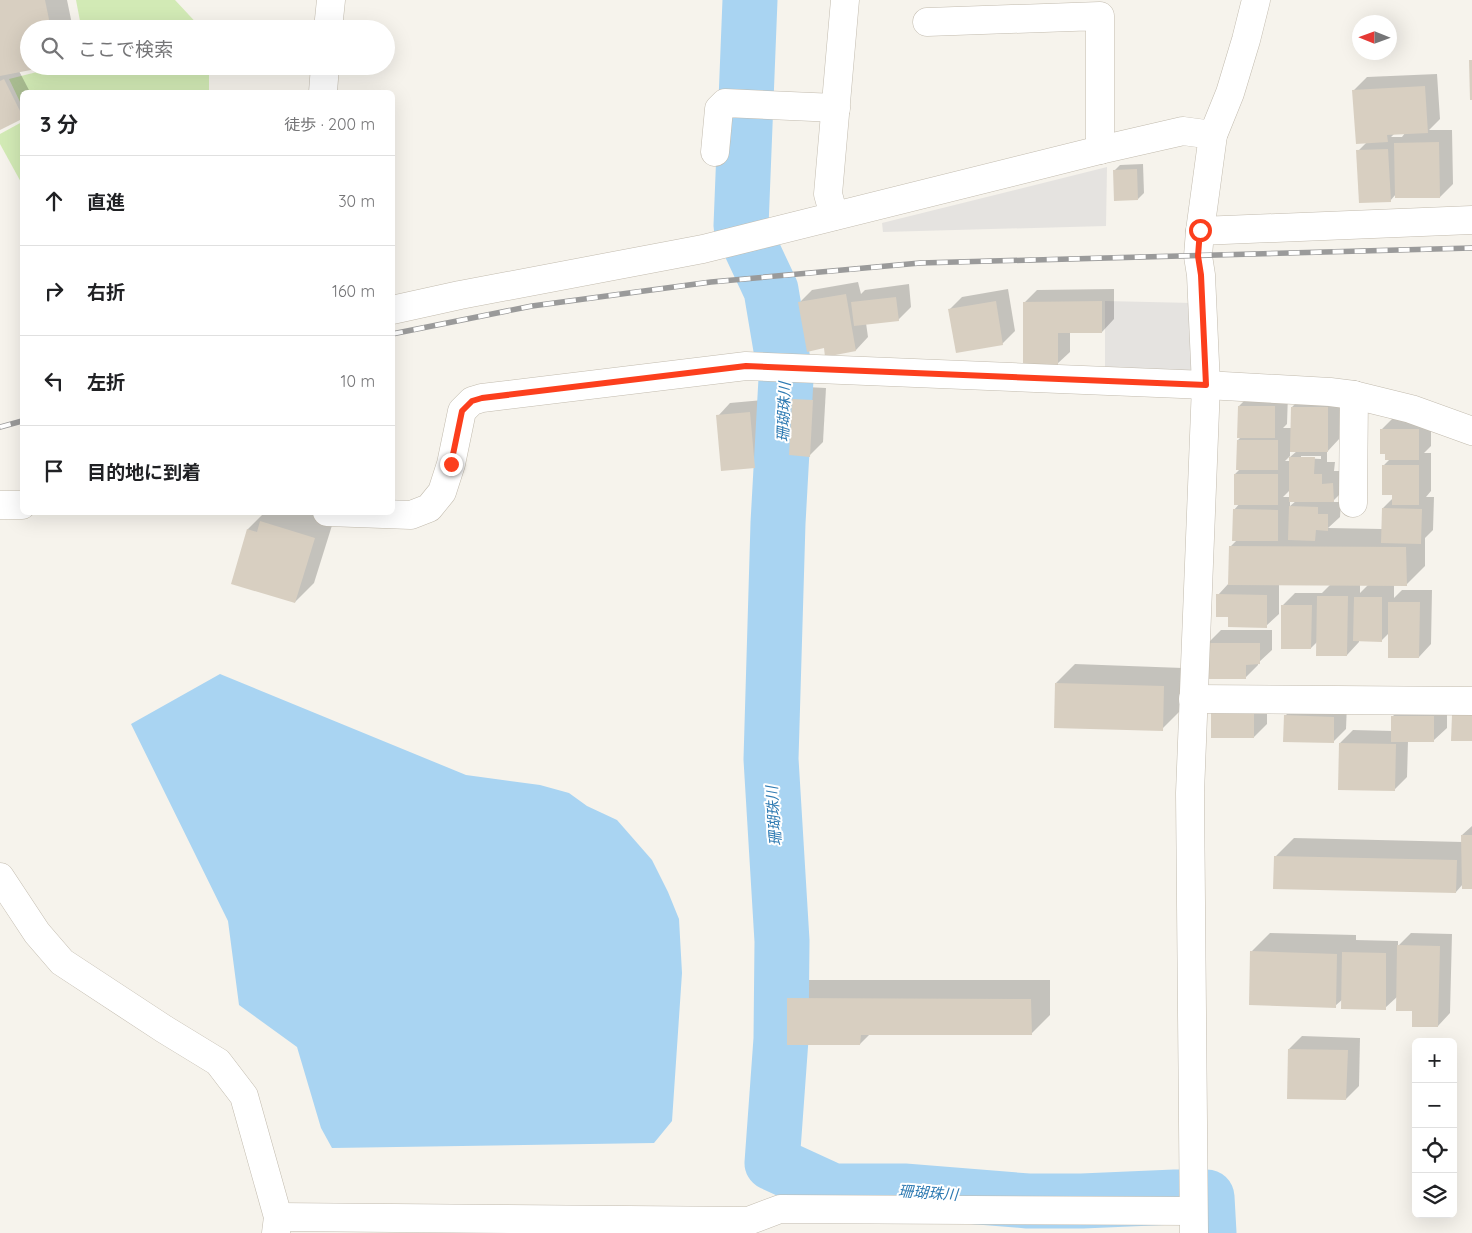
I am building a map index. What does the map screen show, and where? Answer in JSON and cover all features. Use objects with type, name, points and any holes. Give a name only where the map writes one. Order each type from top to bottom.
[{"type":"street","points":[[329,20],[331,0]]},
{"type":"street","points":[[834,216],[828,194],[845,0]]},
{"type":"street","points":[[0,877],[37,932],[62,962],[218,1062],[244,1096],[277,1225],[748,1220],[780,1209],[1194,1222],[1190,793],[1206,385],[1201,275],[1198,256],[1213,135],[1235,75],[1256,0]]},
{"type":"street","points":[[927,22],[1100,16],[1100,150]]},
{"type":"street","points":[[323,90],[324,75]]},
{"type":"street","points":[[715,152],[719,109],[725,103],[836,108]]},
{"type":"street","points":[[395,309],[460,295],[703,249],[1183,131],[1213,135]]},
{"type":"street","points":[[1200,230],[1472,220]]},
{"type":"street","points":[[395,514],[411,515],[429,508],[442,492],[451,464],[462,411],[472,401],[482,398],[746,366],[1330,392],[1354,395],[1411,409],[1472,430]]},
{"type":"street","points":[[1353,503],[1354,395]]},
{"type":"street","points":[[0,505],[20,505]]},
{"type":"street","points":[[1193,698],[1472,701]]},
{"type":"green space","points":[[76,0],[175,0],[194,20],[80,20]]},
{"type":"green space","points":[[25,75],[209,75],[209,90],[20,90],[20,102],[9,79]]},
{"type":"green space","points":[[20,123],[20,180],[0,144],[0,134]]},
{"type":"shaded area","points":[[1107,167],[1106,226],[883,232],[882,223]]},
{"type":"shaded area","points":[[1105,301],[1193,303],[1192,373],[1105,373]]},
{"type":"water","points":[[220,674],[466,775],[540,785],[569,793],[587,806],[617,820],[652,860],[679,919],[682,973],[672,1121],[654,1143],[332,1148],[321,1128],[297,1047],[239,1005],[228,921],[131,724]]},
{"type":"building","points":[[0,0],[45,0],[49,20],[20,20],[20,72],[0,76]]},
{"type":"building","points":[[1469,60],[1472,60],[1472,100],[1470,100]]},
{"type":"building","points":[[4,79],[20,111],[20,120],[0,130],[0,81]]},
{"type":"building","points":[[1425,86],[1428,133],[1387,135],[1388,142],[1356,144],[1352,90]]},
{"type":"building","points":[[1439,142],[1440,198],[1395,198],[1394,143]]},
{"type":"building","points":[[1388,149],[1391,202],[1359,203],[1356,150]]},
{"type":"building","points":[[1137,169],[1138,200],[1114,201],[1113,170]]},
{"type":"building","points":[[846,294],[856,351],[825,357],[824,348],[807,352],[798,302]]},
{"type":"building","points":[[896,297],[899,321],[854,326],[851,302]]},
{"type":"building","points":[[996,301],[1003,345],[956,353],[948,309]]},
{"type":"building","points":[[1102,301],[1102,333],[1058,333],[1058,366],[1023,366],[1023,302]]},
{"type":"building","points":[[792,399],[813,400],[810,457],[789,455]]},
{"type":"building","points":[[1238,406],[1275,406],[1275,438],[1237,438]]},
{"type":"building","points":[[1291,407],[1328,407],[1328,452],[1290,452]]},
{"type":"building","points":[[750,412],[755,468],[721,471],[716,415]]},
{"type":"building","points":[[1380,429],[1419,429],[1419,460],[1385,460],[1385,454],[1380,454]]},
{"type":"building","points":[[1237,440],[1278,440],[1278,470],[1236,470]]},
{"type":"building","points":[[1289,457],[1315,457],[1314,474],[1322,474],[1322,484],[1333,483],[1334,502],[1289,502]]},
{"type":"building","points":[[1382,465],[1419,465],[1419,505],[1392,505],[1392,495],[1382,495]]},
{"type":"building","points":[[1234,474],[1278,474],[1278,505],[1234,505]]},
{"type":"building","points":[[1289,506],[1318,507],[1318,514],[1328,514],[1328,531],[1316,530],[1315,541],[1288,540]]},
{"type":"building","points":[[1382,508],[1422,509],[1421,544],[1381,543]]},
{"type":"building","points":[[1233,509],[1278,510],[1278,541],[1232,541]]},
{"type":"building","points":[[260,521],[315,538],[295,603],[231,584],[247,529],[257,532]]},
{"type":"building","points":[[1229,546],[1406,547],[1407,586],[1228,585]]},
{"type":"building","points":[[1216,594],[1267,595],[1267,628],[1228,627],[1228,617],[1216,617]]},
{"type":"building","points":[[1317,596],[1348,596],[1347,656],[1316,656]]},
{"type":"building","points":[[1354,597],[1382,597],[1382,642],[1353,641]]},
{"type":"building","points":[[1388,602],[1420,602],[1419,658],[1388,658]]},
{"type":"building","points":[[1281,605],[1312,605],[1311,649],[1281,649]]},
{"type":"building","points":[[1207,643],[1260,643],[1260,664],[1246,665],[1246,679],[1207,679]]},
{"type":"building","points":[[1055,683],[1164,686],[1163,731],[1054,728]]},
{"type":"building","points":[[1211,712],[1254,712],[1254,738],[1211,738]]},
{"type":"building","points":[[1284,715],[1334,717],[1334,743],[1283,742]]},
{"type":"building","points":[[1452,715],[1472,715],[1472,741],[1451,741]]},
{"type":"building","points":[[1391,716],[1434,716],[1434,742],[1391,742]]},
{"type":"building","points":[[1339,743],[1396,744],[1395,791],[1338,790]]},
{"type":"building","points":[[1461,835],[1472,835],[1472,889],[1462,889]]},
{"type":"building","points":[[1274,856],[1457,860],[1456,893],[1273,889]]},
{"type":"building","points":[[1397,945],[1440,946],[1438,1027],[1412,1027],[1412,1011],[1396,1011]]},
{"type":"building","points":[[1250,951],[1337,954],[1336,1008],[1249,1005]]},
{"type":"building","points":[[1342,952],[1386,953],[1386,1010],[1341,1009]]},
{"type":"building","points":[[787,998],[1031,999],[1032,1035],[861,1035],[860,1045],[787,1045]]},
{"type":"building","points":[[1288,1049],[1348,1050],[1346,1100],[1287,1099]]},
{"type":"waterway","name":"珊瑚珠川","points":[[750,0],[741,226],[771,290],[786,379],[778,523],[771,759],[782,941],[781,1039],[772,1163],[833,1191],[904,1191],[1028,1201],[1207,1197],[1209,1233]]},
{"type":"railway","points":[[395,333],[532,306],[711,282],[920,263],[1472,248]]},
{"type":"railway","points":[[0,427],[20,422]]},
{"type":"route","points":[[451,464],[462,411],[472,401],[482,398],[746,366],[1206,385],[1201,275],[1198,256],[1200,230]]}]
